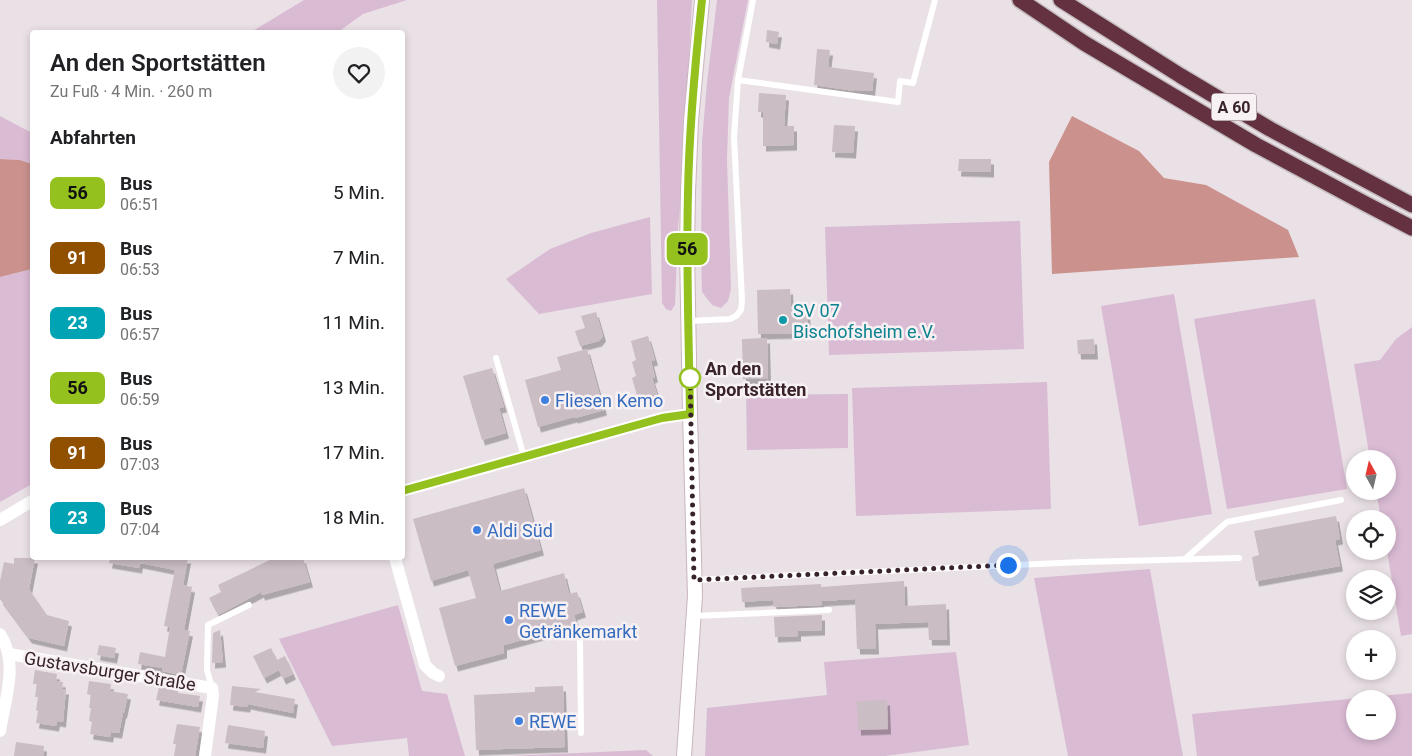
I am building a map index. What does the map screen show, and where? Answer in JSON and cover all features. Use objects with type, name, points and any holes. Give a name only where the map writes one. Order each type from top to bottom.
[{"type":"highway","name":"A 60","points":[[1020,0],[1084,43],[1256,145],[1412,228]]},
{"type":"highway","name":"A 60","points":[[1061,0],[1181,76],[1262,124],[1412,205]]},
{"type":"main road","points":[[684,756],[694,616],[687,249],[688,192],[691,121],[702,0]]},
{"type":"street","points":[[405,490],[662,418],[690,414]]},
{"type":"street","points":[[0,520],[30,502]]},
{"type":"street","points":[[396,560],[425,665],[439,676]]},
{"type":"street","name":"Gustavsburger Straße","points":[[0,634],[9,654],[11,667],[0,731]]},
{"type":"street","name":"Gustavsburger Straße","points":[[9,654],[212,688]]},
{"type":"street","points":[[204,756],[213,696],[212,688]]},
{"type":"lane","points":[[689,321],[730,319],[741,310],[734,136],[738,80],[754,0]]},
{"type":"lane","points":[[738,80],[898,102],[900,81],[913,83],[935,0]]},
{"type":"lane","points":[[496,358],[524,456]]},
{"type":"lane","points":[[1185,559],[1227,522],[1341,500]]},
{"type":"lane","points":[[694,580],[1008,565],[1240,558]]},
{"type":"lane","points":[[212,688],[206,670],[208,625],[248,605]]},
{"type":"lane","points":[[694,616],[828,610]]},
{"type":"lane","points":[[580,639],[581,733]]},
{"type":"shaded area","points":[[304,0],[407,0],[363,14],[341,30],[254,30]]},
{"type":"shaded area","points":[[657,0],[692,0],[675,305],[671,311],[666,309],[662,303]]},
{"type":"shaded area","points":[[717,0],[748,0],[729,98],[727,159],[731,289],[728,301],[721,308],[712,305],[702,292],[701,253],[702,142]]},
{"type":"shaded area","points":[[0,116],[30,132],[30,163],[20,160],[0,159]]},
{"type":"shaded area","points":[[1072,116],[1139,151],[1164,178],[1206,185],[1288,230],[1299,257],[1052,274],[1049,162]]},
{"type":"shaded area","points":[[0,159],[20,160],[30,163],[30,270],[0,277]]},
{"type":"shaded area","points":[[650,217],[652,294],[539,314],[506,279],[550,249],[591,233]]},
{"type":"shaded area","points":[[1020,221],[1024,349],[829,355],[825,227]]},
{"type":"shaded area","points":[[30,270],[30,485],[0,502],[0,277]]},
{"type":"shaded area","points":[[1174,294],[1212,514],[1139,526],[1101,306]]},
{"type":"shaded area","points":[[1315,299],[1346,489],[1227,509],[1194,319]]},
{"type":"shaded area","points":[[1412,327],[1412,634],[1401,636],[1396,606],[1396,570],[1390,570],[1388,560],[1396,560],[1396,510],[1379,510],[1378,500],[1396,500],[1396,450],[1368,450],[1354,364],[1380,360],[1396,339]]},
{"type":"shaded area","points":[[1047,382],[1051,509],[856,516],[852,388]]},
{"type":"shaded area","points":[[848,394],[848,448],[747,450],[746,395]]},
{"type":"shaded area","points":[[1150,569],[1183,756],[1068,756],[1034,578]]},
{"type":"shaded area","points":[[398,605],[422,691],[447,694],[465,756],[409,756],[407,738],[332,746],[279,639]]},
{"type":"shaded area","points":[[956,652],[969,745],[885,756],[705,756],[707,708],[827,695],[824,662]]},
{"type":"shaded area","points":[[1412,693],[1412,756],[1197,756],[1192,714],[1346,699],[1346,740],[1396,740],[1396,695]]},
{"type":"shaded area","points":[[646,750],[653,756],[507,756]]},
{"type":"building","points":[[767,30],[779,32],[777,44],[766,42]]},
{"type":"building","points":[[817,49],[830,50],[828,67],[874,73],[872,91],[855,91],[814,85]]},
{"type":"building","points":[[759,93],[786,95],[784,126],[794,126],[794,145],[763,146],[763,112],[758,112]]},
{"type":"building","points":[[834,125],[855,126],[853,153],[832,152]]},
{"type":"building","points":[[959,159],[991,159],[991,172],[958,171]]},
{"type":"building","name":"SV 07 Bischofsheim e.V.","points":[[790,289],[791,307],[807,307],[808,333],[758,334],[757,290]]},
{"type":"building","points":[[596,312],[603,336],[599,341],[580,346],[575,331],[585,328],[581,316]]},
{"type":"building","points":[[648,336],[655,360],[651,361],[655,377],[652,378],[657,394],[638,399],[632,378],[636,376],[632,362],[636,360],[631,341]]},
{"type":"building","name":"SV 07 Bischofsheim e.V.","points":[[767,338],[768,379],[743,379],[742,339]]},
{"type":"building","points":[[1094,339],[1095,354],[1078,354],[1077,340]]},
{"type":"building","points":[[587,349],[604,410],[538,427],[525,380],[561,370],[557,357]]},
{"type":"building","points":[[492,368],[504,407],[499,408],[506,433],[482,440],[463,376]]},
{"type":"building","points":[[524,488],[541,550],[493,564],[500,591],[564,573],[569,594],[577,592],[583,612],[574,615],[577,625],[504,645],[504,653],[455,666],[439,608],[476,598],[468,570],[431,581],[413,519]]},
{"type":"building","points":[[1336,516],[1340,539],[1335,540],[1340,566],[1256,581],[1252,557],[1259,555],[1254,531]]},
{"type":"building","points":[[14,558],[30,558],[30,560],[35,560],[29,589],[47,615],[69,621],[64,646],[29,638],[0,599],[0,581],[4,562],[14,564]]},
{"type":"building","points":[[110,560],[188,560],[183,585],[192,587],[184,630],[190,631],[181,675],[162,671],[163,668],[138,664],[140,652],[165,657],[170,627],[164,626],[175,570],[140,563],[139,568],[109,563]]},
{"type":"building","points":[[270,560],[304,560],[310,582],[262,595],[261,592],[218,615],[209,598],[221,592],[218,585]]},
{"type":"building","points":[[904,581],[905,606],[946,604],[947,640],[929,640],[928,622],[875,624],[876,649],[857,649],[855,599],[821,601],[822,605],[774,607],[773,600],[742,602],[741,588],[821,584],[821,587]]},
{"type":"building","points":[[822,615],[822,630],[798,631],[798,636],[775,637],[774,617]]},
{"type":"building","points":[[220,630],[223,662],[212,663],[213,633]]},
{"type":"building","points":[[99,645],[116,648],[114,658],[97,655]]},
{"type":"building","points":[[271,648],[277,660],[285,656],[293,674],[283,679],[279,670],[264,678],[253,656]]},
{"type":"building","points":[[35,670],[57,674],[56,681],[63,682],[62,689],[66,689],[63,722],[57,721],[56,726],[36,723],[38,697],[35,697],[37,684],[33,684]]},
{"type":"building","points":[[89,681],[111,684],[110,691],[128,694],[119,733],[111,732],[110,737],[90,734],[92,722],[89,721],[91,695],[87,694]]},
{"type":"building","points":[[232,686],[261,689],[255,692],[295,699],[293,713],[248,704],[247,707],[230,705]]},
{"type":"building","name":"REWE","points":[[563,686],[565,747],[476,750],[474,695],[535,692],[535,687]]},
{"type":"building","points":[[159,687],[178,691],[178,693],[200,696],[198,707],[156,700]]},
{"type":"building","points":[[887,700],[888,729],[858,730],[857,701]]},
{"type":"building","points":[[177,724],[200,727],[195,756],[174,756],[176,744],[173,744]]},
{"type":"building","points":[[228,725],[265,731],[263,748],[225,743]]},
{"type":"building","points":[[16,742],[44,746],[43,756],[14,756]]},
{"type":"bus line","name":"56","points":[[405,490],[662,418],[690,414],[687,249],[688,192],[696,51],[702,0]]},
{"type":"place","name":"SV 07 Bischofsheim e.V.","points":[[783,320]]},
{"type":"place","name":"An den Sportstätten","points":[[690,378]]},
{"type":"place","name":"Fliesen Kemo","points":[[545,400]]},
{"type":"place","name":"Aldi Süd","points":[[477,530]]},
{"type":"place","name":"REWE Getränkemarkt","points":[[509,620]]},
{"type":"place","name":"REWE","points":[[519,721]]},
{"type":"route","points":[[690,378],[690,374],[694,580],[1008,565]]}]
